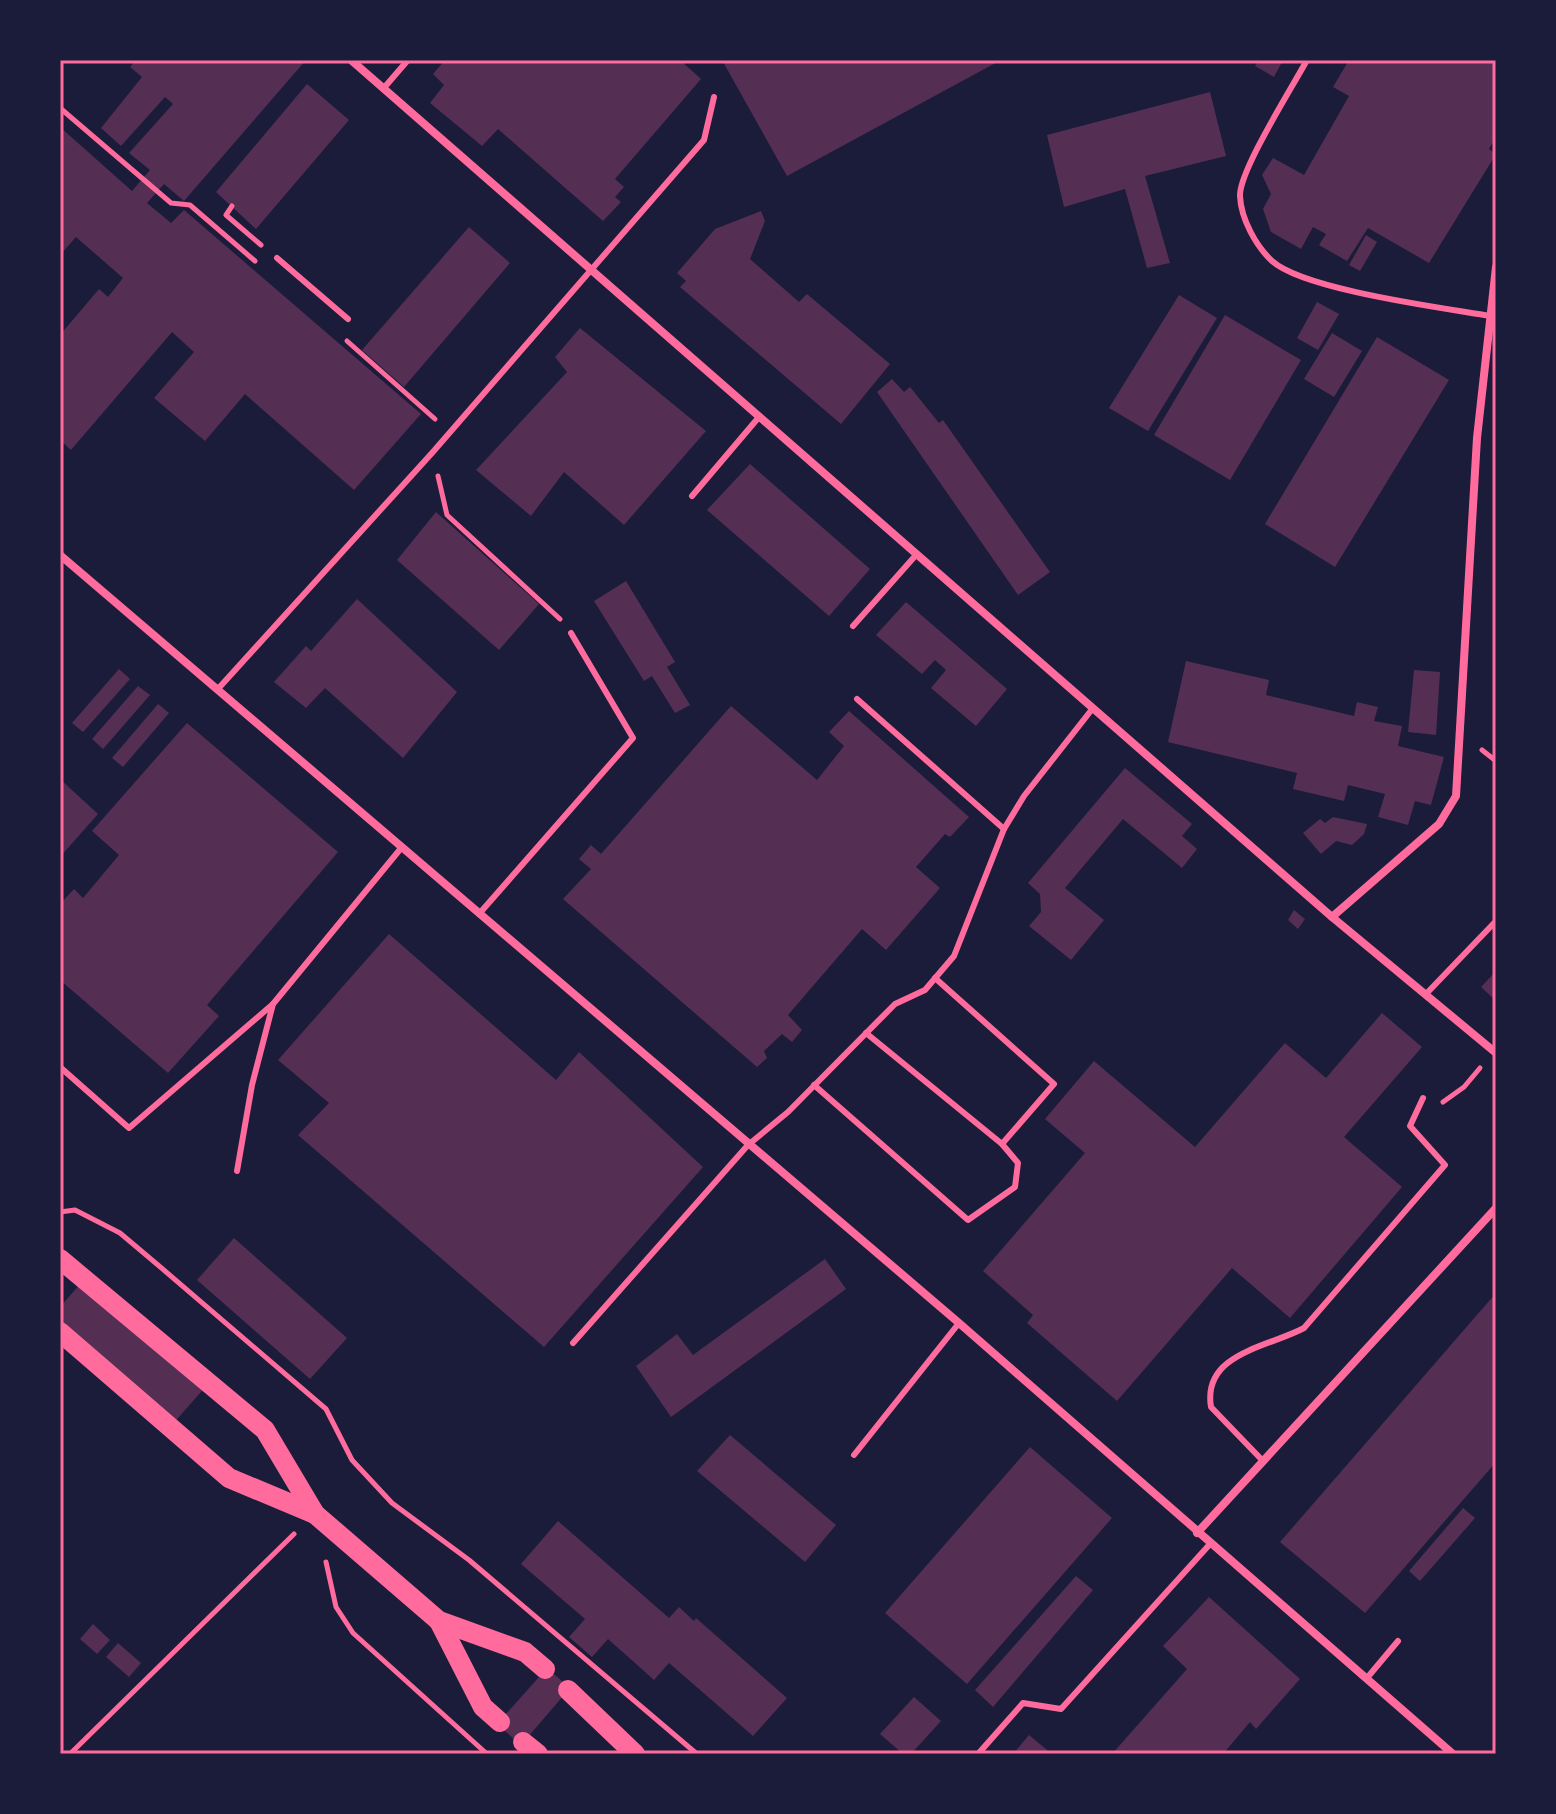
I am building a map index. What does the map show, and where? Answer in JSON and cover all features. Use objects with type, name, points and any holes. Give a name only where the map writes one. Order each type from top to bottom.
[{"type":"main road","points":[[60,1259],[265,1430],[315,1514],[439,1621],[525,1652],[545,1669]]},
{"type":"main road","points":[[60,1332],[229,1478],[315,1514]]},
{"type":"main road","points":[[439,1621],[483,1707],[500,1722]]},
{"type":"main road","points":[[568,1690],[635,1754]]},
{"type":"street","points":[[351,60],[1332,917],[1496,1053]]},
{"type":"street","points":[[1332,917],[1439,824],[1456,796],[1477,438],[1496,267]]},
{"type":"street","points":[[60,555],[959,1323],[1453,1754]]},
{"type":"street","points":[[1197,1533],[1496,1208]]},
{"type":"lane","points":[[383,89],[408,60]]},
{"type":"lane","points":[[1307,60],[1247,172],[1240,196],[1252,236],[1274,263],[1307,277],[1357,292],[1490,316]]},
{"type":"lane","points":[[217,690],[432,453],[704,140],[714,97]]},
{"type":"lane","points":[[277,258],[348,319]]},
{"type":"lane","points":[[692,496],[759,417]]},
{"type":"lane","points":[[853,626],[916,555]]},
{"type":"lane","points":[[479,914],[633,738],[571,633]]},
{"type":"lane","points":[[857,699],[1004,829]]},
{"type":"lane","points":[[573,1343],[748,1145],[895,1004],[925,990],[954,956],[972,917],[1004,829],[1024,796],[1093,708]]},
{"type":"lane","points":[[60,1067],[129,1128],[273,1004],[402,847]]},
{"type":"lane","points":[[1426,994],[1496,921]]},
{"type":"lane","points":[[935,978],[1054,1084],[1002,1144]]},
{"type":"lane","points":[[237,1171],[252,1085],[273,1004]]},
{"type":"lane","points":[[814,1085],[968,1220],[1015,1187],[1018,1163],[1002,1144],[866,1033]]},
{"type":"lane","points":[[1263,1461],[1211,1407],[1211,1386],[1217,1372],[1247,1349],[1288,1337],[1304,1328],[1445,1165],[1410,1126],[1423,1098]]},
{"type":"lane","points":[[854,1455],[959,1323]]},
{"type":"lane","points":[[978,1754],[1023,1703],[1061,1709],[1210,1544]]},
{"type":"lane","points":[[1367,1678],[1398,1641]]},
{"type":"path","points":[[232,206],[226,215],[277,258]]},
{"type":"path","points":[[432,453],[447,515],[545,602]]},
{"type":"path","points":[[1464,1087],[1479,1069]]},
{"type":"path","points":[[60,1212],[75,1210],[120,1233],[326,1409],[352,1460],[392,1503],[469,1560],[697,1754]]},
{"type":"path","points":[[70,1754],[315,1514]]},
{"type":"path","points":[[326,1560],[336,1607],[353,1633],[487,1754]]},
{"type":"building","points":[[136,60],[306,60],[184,201],[164,184],[147,203],[171,223],[184,210],[421,414],[354,490],[245,394],[205,441],[154,398],[194,352],[172,332],[71,450],[60,440],[60,335],[99,289],[108,297],[123,278],[76,237],[60,255],[60,127],[132,191],[150,170],[129,153],[173,104],[165,97],[121,146],[101,128],[142,77],[130,67]]},
{"type":"building","points":[[445,60],[680,60],[701,79],[615,179],[624,187],[615,197],[621,202],[603,221],[498,129],[482,146],[430,103],[444,85],[433,74]]},
{"type":"building","points":[[722,60],[1001,60],[787,176]]},
{"type":"building","points":[[1259,60],[1283,60],[1274,77],[1255,66]]},
{"type":"building","points":[[1349,60],[1496,60],[1496,137],[1489,149],[1496,154],[1429,263],[1368,228],[1347,261],[1319,245],[1326,234],[1313,227],[1301,249],[1271,232],[1263,209],[1271,194],[1262,175],[1273,158],[1304,175],[1349,96],[1333,87]]},
{"type":"building","points":[[307,84],[349,120],[256,229],[216,192]]},
{"type":"building","points":[[1210,92],[1226,156],[1145,176],[1170,263],[1147,268],[1125,189],[1064,207],[1047,135]]},
{"type":"building","points":[[761,211],[765,221],[750,259],[799,302],[807,294],[890,364],[841,424],[680,287],[686,281],[677,273],[715,229]]},
{"type":"building","points":[[469,227],[510,263],[404,387],[362,350]]},
{"type":"building","points":[[1366,235],[1377,242],[1360,271],[1349,265]]},
{"type":"building","points":[[1179,295],[1217,318],[1148,431],[1109,408]]},
{"type":"building","points":[[1317,302],[1339,314],[1318,350],[1297,338]]},
{"type":"building","points":[[1225,315],[1301,360],[1230,480],[1154,435]]},
{"type":"building","points":[[580,328],[706,431],[624,525],[564,472],[531,516],[476,470],[567,372],[555,357]]},
{"type":"building","points":[[1332,333],[1362,351],[1334,397],[1304,379]]},
{"type":"building","points":[[1377,337],[1449,380],[1335,567],[1265,524]]},
{"type":"building","points":[[892,379],[904,392],[910,387],[939,423],[943,420],[1050,572],[1018,595],[877,392]]},
{"type":"building","points":[[750,464],[870,569],[829,616],[707,510]]},
{"type":"building","points":[[436,512],[539,604],[499,650],[397,560]]},
{"type":"building","points":[[626,581],[675,662],[667,667],[690,705],[675,713],[652,676],[644,681],[594,601]]},
{"type":"building","points":[[357,599],[457,692],[403,758],[325,688],[306,708],[274,682],[306,646],[311,651]]},
{"type":"building","points":[[906,602],[1007,689],[976,726],[931,688],[946,670],[935,660],[922,674],[876,635]]},
{"type":"building","points":[[1186,661],[1269,680],[1266,695],[1354,716],[1357,702],[1378,707],[1374,721],[1402,726],[1398,746],[1444,757],[1431,805],[1415,801],[1408,825],[1378,817],[1385,794],[1348,785],[1344,801],[1293,789],[1297,773],[1168,742]]},
{"type":"building","points":[[119,669],[130,679],[83,732],[72,723]]},
{"type":"building","points":[[1414,670],[1440,672],[1436,735],[1408,732]]},
{"type":"building","points":[[138,686],[150,695],[103,749],[92,739]]},
{"type":"building","points":[[158,704],[169,713],[123,767],[112,758]]},
{"type":"building","points":[[731,706],[817,780],[844,746],[829,732],[849,711],[969,817],[950,837],[945,834],[916,867],[940,888],[886,950],[862,929],[788,1015],[802,1030],[792,1042],[782,1034],[764,1051],[767,1058],[757,1067],[563,899],[591,869],[579,859],[591,845],[601,854]]},
{"type":"building","points":[[187,723],[338,852],[207,1005],[219,1016],[168,1073],[60,980],[60,904],[74,889],[83,898],[119,855],[92,831]]},
{"type":"building","points":[[1125,768],[1192,824],[1182,836],[1197,849],[1182,868],[1123,819],[1065,888],[1104,920],[1071,960],[1029,926],[1041,912],[1040,894],[1028,883]]},
{"type":"building","points":[[60,779],[98,814],[60,857]]},
{"type":"building","points":[[1333,817],[1367,824],[1364,834],[1352,845],[1336,841],[1321,854],[1303,833],[1320,819],[1325,823]]},
{"type":"building","points":[[1294,910],[1305,919],[1298,929],[1288,920]]},
{"type":"building","points":[[389,934],[556,1080],[579,1052],[703,1167],[544,1347],[298,1135],[329,1103],[278,1060]]},
{"type":"building","points":[[1496,971],[1496,1001],[1481,987]]},
{"type":"building","points":[[1382,1013],[1422,1047],[1344,1137],[1402,1187],[1290,1318],[1232,1268],[1117,1401],[1027,1323],[1033,1315],[983,1271],[1085,1153],[1045,1119],[1094,1061],[1195,1147],[1285,1043],[1326,1078]]},
{"type":"building","points":[[234,1238],[347,1338],[310,1379],[197,1280]]},
{"type":"building","points":[[825,1259],[846,1289],[671,1417],[636,1366],[677,1334],[693,1355]]},
{"type":"building","points":[[82,1282],[207,1385],[172,1425],[60,1321],[60,1307]]},
{"type":"building","points":[[1496,1293],[1496,1462],[1365,1613],[1280,1542]]},
{"type":"building","points":[[730,1435],[836,1525],[805,1562],[697,1471]]},
{"type":"building","points":[[1030,1447],[1112,1518],[967,1684],[885,1613]]},
{"type":"building","points":[[1463,1508],[1475,1518],[1420,1581],[1409,1571]]},
{"type":"building","points":[[558,1521],[669,1618],[679,1607],[694,1621],[696,1618],[787,1698],[753,1736],[669,1663],[654,1680],[608,1639],[592,1657],[569,1637],[585,1619],[521,1564]]},
{"type":"building","points":[[1076,1576],[1093,1590],[993,1707],[975,1690]]},
{"type":"building","points":[[1209,1597],[1300,1679],[1256,1729],[1250,1722],[1223,1754],[1112,1754],[1187,1669],[1163,1646]]},
{"type":"building","points":[[93,1624],[110,1640],[97,1654],[80,1639]]},
{"type":"building","points":[[118,1643],[141,1663],[129,1677],[106,1657]]},
{"type":"building","points":[[547,1668],[570,1688],[521,1745],[497,1724]]},
{"type":"building","points":[[914,1697],[941,1721],[911,1754],[903,1754],[880,1734]]},
{"type":"building","points":[[1029,1735],[1052,1754],[1013,1754]]}]
